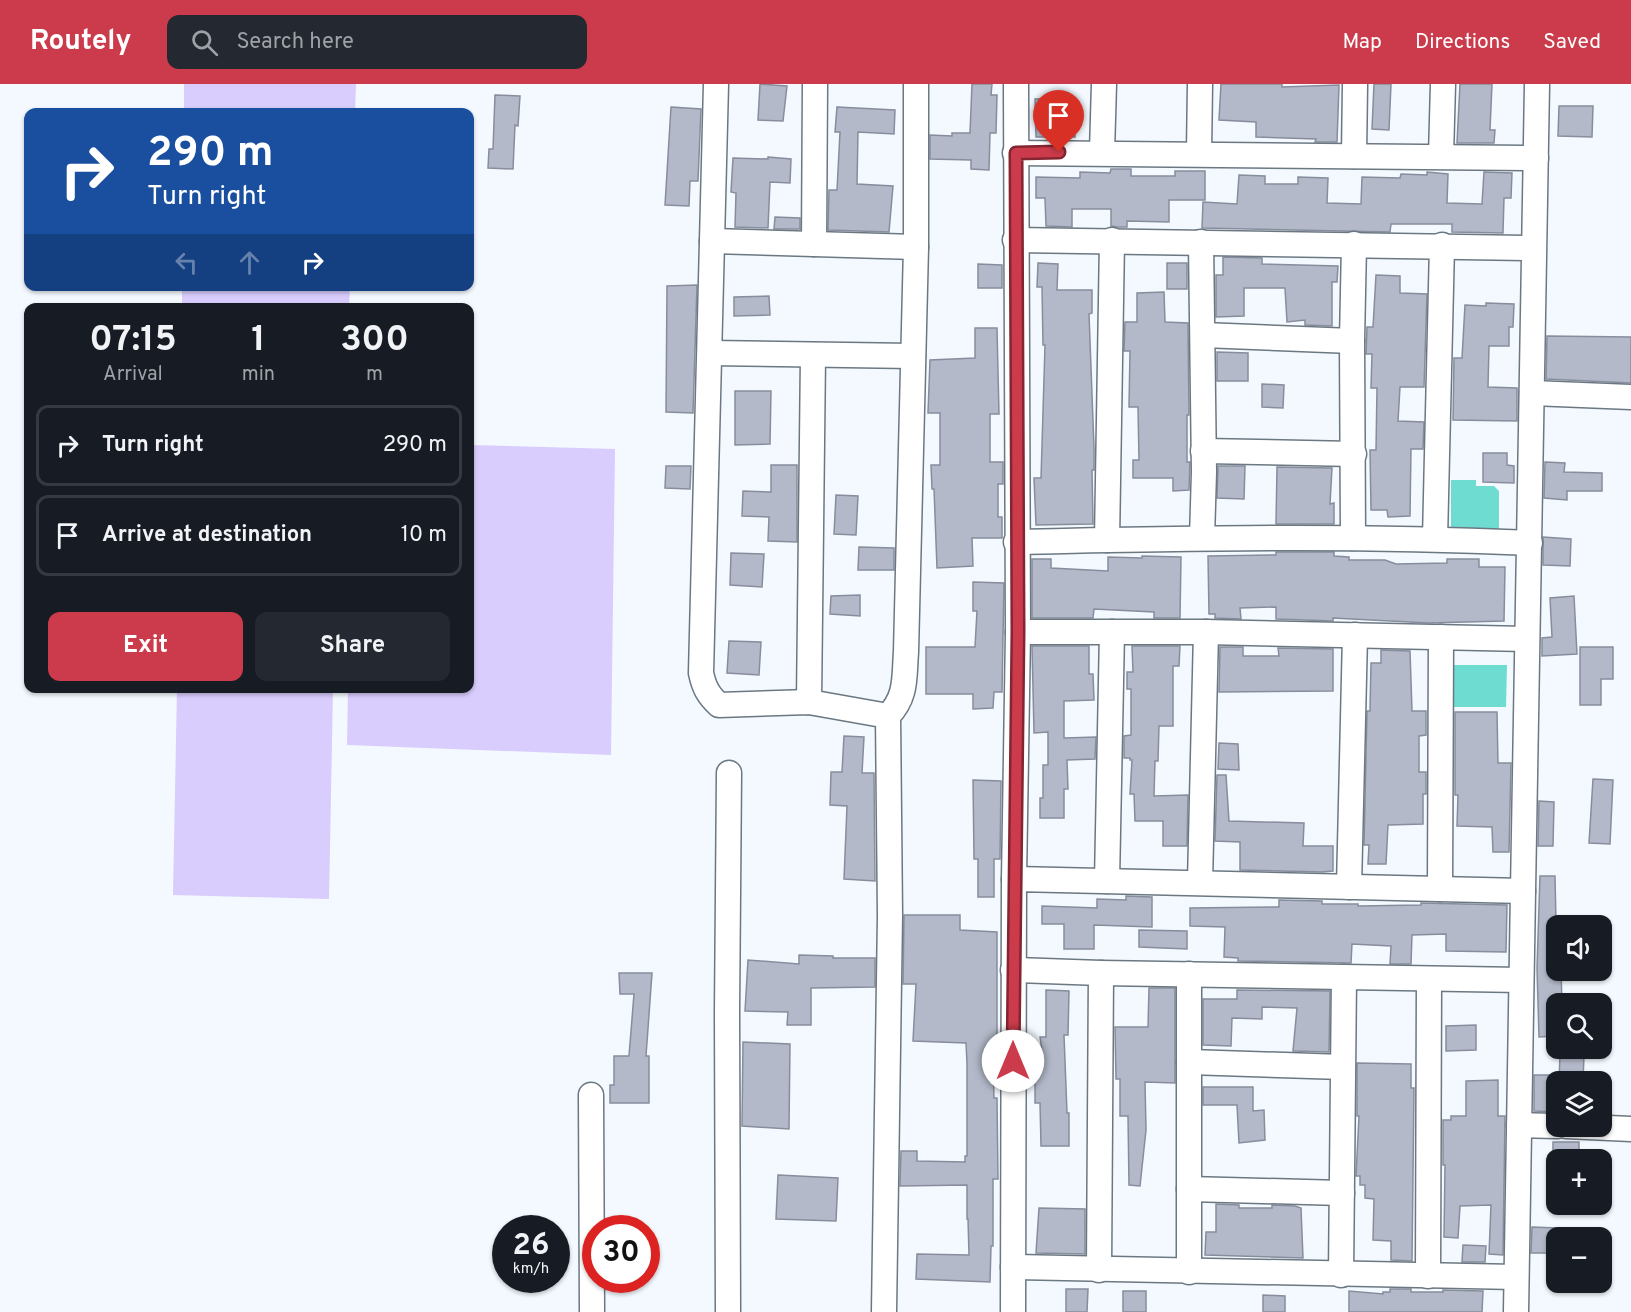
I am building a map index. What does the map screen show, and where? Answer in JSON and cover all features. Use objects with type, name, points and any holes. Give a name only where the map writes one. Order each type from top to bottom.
[{"type":"street","points":[[716,84],[701,673],[704,687],[718,705],[809,702],[888,716]]},
{"type":"street","points":[[814,244],[815,84]]},
{"type":"street","points":[[884,1312],[890,915],[888,716],[900,701],[906,652],[916,247],[916,84]]},
{"type":"street","points":[[1013,1312],[1013,970],[1018,632],[1016,84]]},
{"type":"street","points":[[1102,152],[1104,84]]},
{"type":"street","points":[[1199,153],[1200,84]]},
{"type":"street","points":[[1354,84],[1354,156]]},
{"type":"street","points":[[1441,156],[1443,84]]},
{"type":"street","points":[[1516,1312],[1537,84]]},
{"type":"street","points":[[1016,153],[1102,152],[1536,158]]},
{"type":"street","points":[[1015,240],[1533,248]]},
{"type":"street","points":[[1107,540],[1112,240]]},
{"type":"street","points":[[712,241],[916,247]]},
{"type":"street","points":[[1201,242],[1202,538]]},
{"type":"street","points":[[1353,538],[1354,244]]},
{"type":"street","points":[[1435,539],[1443,245]]},
{"type":"street","points":[[1203,335],[1352,341]]},
{"type":"street","points":[[710,353],[913,356]]},
{"type":"street","points":[[809,702],[813,354]]},
{"type":"street","points":[[1532,393],[1631,397]]},
{"type":"street","points":[[1203,451],[1354,454]]},
{"type":"street","points":[[1016,542],[1353,538],[1530,543]]},
{"type":"street","points":[[1018,632],[1206,632],[1527,639]]},
{"type":"street","points":[[1107,881],[1112,632]]},
{"type":"street","points":[[1200,882],[1206,632]]},
{"type":"street","points":[[1349,887],[1355,635]]},
{"type":"street","points":[[1440,890],[1441,637]]},
{"type":"street","points":[[728,1312],[729,773]]},
{"type":"street","points":[[1014,879],[1523,891]]},
{"type":"street","points":[[1013,970],[1429,980],[1521,980]]},
{"type":"street","points":[[1099,1270],[1101,973]]},
{"type":"street","points":[[1189,1272],[1190,974]]},
{"type":"street","points":[[1341,1275],[1344,977]]},
{"type":"street","points":[[1428,1276],[1429,980]]},
{"type":"street","points":[[1189,1062],[1343,1067]]},
{"type":"street","points":[[591,1095],[592,1312]]},
{"type":"street","points":[[1519,1125],[1546,1126]]},
{"type":"street","points":[[1612,1128],[1631,1129]]},
{"type":"street","points":[[1189,1190],[1342,1193]]},
{"type":"street","points":[[1013,1268],[1516,1277]]},
{"type":"shaded area","points":[[184,84],[356,84],[355,108],[184,108]]},
{"type":"shaded area","points":[[182,291],[350,291],[349,303],[182,303]]},
{"type":"shaded area","points":[[474,445],[615,449],[611,755],[347,745],[348,693],[474,693]]},
{"type":"shaded area","points":[[1451,480],[1476,480],[1476,486],[1494,486],[1499,491],[1499,532],[1451,533]]},
{"type":"shaded area","points":[[1454,665],[1507,665],[1506,707],[1454,707]]},
{"type":"shaded area","points":[[177,693],[333,693],[329,899],[173,895]]},
{"type":"building","points":[[760,84],[787,86],[783,121],[758,120]]},
{"type":"building","points":[[972,84],[992,84],[991,95],[997,95],[996,133],[990,133],[989,170],[971,169],[971,160],[930,159],[930,135],[952,136],[952,133],[970,133]]},
{"type":"building","points":[[1221,84],[1282,84],[1282,87],[1339,85],[1337,142],[1256,137],[1256,122],[1219,120]]},
{"type":"building","points":[[1374,84],[1391,84],[1389,130],[1372,129]]},
{"type":"building","points":[[1460,84],[1492,84],[1490,130],[1495,130],[1494,143],[1457,143]]},
{"type":"building","points":[[495,95],[520,96],[518,126],[515,125],[513,169],[488,168],[489,149],[493,149]]},
{"type":"building","points":[[1075,98],[1075,137],[1036,137],[1035,99]]},
{"type":"building","points":[[1559,106],[1593,106],[1592,137],[1558,136]]},
{"type":"building","points":[[671,107],[701,109],[698,181],[690,181],[689,206],[665,205]]},
{"type":"building","points":[[837,107],[895,110],[894,134],[858,132],[857,184],[893,186],[889,232],[828,230],[829,190],[837,190],[840,132],[835,132]]},
{"type":"building","points":[[768,157],[791,159],[790,183],[770,182],[768,228],[735,227],[736,193],[731,192],[733,158],[768,159]]},
{"type":"building","points":[[1111,169],[1131,169],[1131,176],[1175,176],[1175,171],[1205,171],[1205,200],[1169,200],[1169,222],[1127,221],[1127,227],[1117,227],[1111,226],[1111,209],[1072,209],[1072,227],[1046,226],[1045,198],[1036,198],[1036,177],[1080,178],[1080,172],[1110,173]]},
{"type":"building","points":[[1427,172],[1448,174],[1447,203],[1482,204],[1484,172],[1512,173],[1511,198],[1504,198],[1503,233],[1452,232],[1452,224],[1391,224],[1390,232],[1202,228],[1203,202],[1237,204],[1239,175],[1265,176],[1265,184],[1298,184],[1298,177],[1328,178],[1327,203],[1361,204],[1362,177],[1400,178],[1401,174],[1427,175]]},
{"type":"building","points":[[775,217],[800,218],[800,229],[774,229]]},
{"type":"building","points":[[1223,257],[1262,258],[1262,264],[1338,266],[1337,282],[1332,282],[1332,326],[1305,325],[1305,320],[1287,322],[1285,288],[1244,288],[1244,316],[1216,317],[1216,275],[1223,275]]},
{"type":"building","points":[[1038,263],[1058,264],[1057,290],[1092,290],[1092,313],[1089,314],[1094,448],[1093,524],[1036,525],[1034,478],[1041,478],[1045,345],[1043,345],[1042,287],[1037,287]]},
{"type":"building","points":[[1167,263],[1187,263],[1187,289],[1167,289]]},
{"type":"building","points":[[978,264],[1002,265],[1002,288],[978,288]]},
{"type":"building","points":[[1376,275],[1400,276],[1400,293],[1427,294],[1424,387],[1400,387],[1398,421],[1424,422],[1423,449],[1411,449],[1410,516],[1388,517],[1387,510],[1371,510],[1370,450],[1376,450],[1377,388],[1371,388],[1372,354],[1366,354],[1367,327],[1373,327]]},
{"type":"building","points":[[697,285],[693,413],[666,412],[667,286]]},
{"type":"building","points":[[1164,292],[1165,322],[1188,323],[1187,462],[1190,462],[1189,490],[1173,491],[1173,478],[1133,478],[1133,460],[1139,460],[1138,407],[1129,407],[1130,351],[1124,351],[1125,322],[1137,322],[1137,293]]},
{"type":"building","points":[[769,296],[770,315],[734,316],[734,297]]},
{"type":"building","points":[[1486,303],[1514,304],[1513,327],[1509,327],[1509,346],[1489,346],[1488,387],[1517,388],[1517,421],[1453,420],[1454,358],[1462,358],[1465,305],[1486,306]]},
{"type":"building","points":[[975,328],[997,328],[999,414],[990,414],[990,462],[1003,462],[1003,484],[998,484],[998,517],[1002,517],[1002,538],[972,538],[973,566],[937,568],[931,465],[940,465],[940,413],[928,413],[930,360],[975,358]]},
{"type":"building","points":[[1547,336],[1631,337],[1631,383],[1546,379]]},
{"type":"building","points":[[1217,352],[1248,353],[1248,381],[1217,381]]},
{"type":"building","points":[[1262,384],[1284,385],[1283,408],[1262,407]]},
{"type":"building","points":[[735,391],[771,391],[770,444],[735,445]]},
{"type":"building","points":[[1483,453],[1507,453],[1507,465],[1514,466],[1514,483],[1483,482]]},
{"type":"building","points":[[1545,462],[1565,463],[1564,472],[1602,473],[1602,491],[1567,491],[1567,500],[1544,498]]},
{"type":"building","points":[[771,465],[797,465],[797,542],[768,541],[769,517],[742,516],[743,491],[771,492]]},
{"type":"building","points":[[666,466],[691,466],[690,489],[665,488]]},
{"type":"building","points":[[1218,466],[1245,466],[1244,499],[1217,498]]},
{"type":"building","points":[[1277,467],[1332,468],[1330,504],[1334,503],[1334,524],[1276,524]]},
{"type":"building","points":[[836,495],[858,496],[856,535],[834,534]]},
{"type":"building","points":[[1543,537],[1571,539],[1570,566],[1543,565]]},
{"type":"building","points":[[859,547],[894,548],[894,570],[858,570]]},
{"type":"building","points":[[1276,552],[1334,552],[1334,556],[1349,557],[1349,560],[1385,560],[1396,564],[1447,563],[1447,559],[1479,559],[1479,567],[1505,567],[1504,621],[1428,623],[1333,618],[1333,621],[1276,619],[1276,607],[1240,608],[1241,619],[1215,618],[1215,614],[1209,614],[1208,556],[1276,555]]},
{"type":"building","points":[[731,553],[764,554],[762,587],[730,585]]},
{"type":"building","points":[[1142,556],[1181,557],[1180,618],[1154,618],[1154,612],[1094,609],[1093,618],[1032,618],[1032,559],[1051,559],[1051,568],[1108,571],[1108,557],[1142,558]]},
{"type":"building","points":[[973,582],[1004,583],[1002,692],[994,692],[993,708],[973,709],[973,694],[926,694],[926,647],[975,647],[977,611],[973,611]]},
{"type":"building","points":[[860,595],[860,616],[830,614],[831,596]]},
{"type":"building","points":[[1574,596],[1577,654],[1542,656],[1542,638],[1552,637],[1550,598]]},
{"type":"building","points":[[729,641],[761,642],[759,675],[727,673]]},
{"type":"building","points":[[1032,646],[1089,646],[1089,674],[1093,674],[1094,700],[1064,701],[1064,738],[1096,737],[1095,759],[1067,760],[1068,789],[1064,789],[1064,818],[1040,818],[1040,798],[1043,798],[1043,765],[1048,765],[1048,732],[1034,733]]},
{"type":"building","points":[[1132,646],[1180,646],[1179,666],[1173,666],[1173,726],[1159,726],[1154,796],[1188,795],[1187,846],[1163,846],[1163,821],[1135,821],[1134,794],[1130,794],[1132,760],[1124,758],[1124,736],[1131,735],[1131,689],[1127,689],[1127,672],[1133,672]]},
{"type":"building","points":[[1220,647],[1243,647],[1243,656],[1279,656],[1278,648],[1333,649],[1333,691],[1219,692]]},
{"type":"building","points":[[1580,647],[1613,647],[1613,679],[1601,679],[1601,705],[1580,705]]},
{"type":"building","points":[[1381,650],[1410,651],[1412,711],[1426,711],[1426,735],[1419,736],[1419,772],[1426,772],[1426,794],[1423,794],[1423,824],[1388,825],[1386,864],[1368,864],[1369,845],[1364,845],[1367,711],[1370,711],[1371,663],[1381,663]]},
{"type":"building","points":[[1455,712],[1497,712],[1498,763],[1511,763],[1509,852],[1493,852],[1492,827],[1457,826]]},
{"type":"building","points":[[844,736],[864,737],[862,773],[874,773],[875,881],[844,879],[847,806],[830,805],[831,772],[842,772]]},
{"type":"building","points":[[1219,743],[1238,744],[1239,770],[1218,769]]},
{"type":"building","points":[[1217,775],[1226,775],[1229,821],[1304,823],[1303,846],[1333,846],[1333,871],[1240,870],[1240,842],[1215,841]]},
{"type":"building","points":[[1593,779],[1613,780],[1610,844],[1589,843]]},
{"type":"building","points":[[973,780],[1001,781],[1000,859],[994,859],[994,897],[978,897],[978,859],[974,859]]},
{"type":"building","points":[[1539,801],[1554,802],[1553,846],[1538,846]]},
{"type":"building","points":[[1540,876],[1555,876],[1556,915],[1546,915],[1546,981],[1561,981],[1562,993],[1546,993],[1546,1037],[1539,1037],[1537,968]]},
{"type":"building","points":[[1126,896],[1152,897],[1152,927],[1094,925],[1094,949],[1064,949],[1064,924],[1042,924],[1042,906],[1097,908],[1097,899],[1126,900]]},
{"type":"building","points":[[1279,900],[1322,901],[1322,904],[1358,904],[1358,906],[1421,905],[1421,903],[1507,905],[1506,952],[1446,951],[1446,934],[1412,935],[1411,964],[1390,964],[1391,946],[1352,944],[1351,963],[1238,961],[1238,958],[1224,957],[1225,927],[1190,926],[1190,908],[1279,907]]},
{"type":"building","points":[[904,915],[960,915],[960,930],[997,932],[997,1063],[993,1063],[994,1098],[997,1098],[998,1179],[993,1179],[993,1246],[991,1246],[990,1282],[916,1279],[917,1254],[969,1255],[967,1185],[900,1186],[901,1151],[917,1151],[917,1161],[965,1162],[965,1156],[967,1156],[967,1063],[966,1043],[913,1041],[916,984],[903,984]]},
{"type":"building","points":[[1139,930],[1187,931],[1187,949],[1139,947]]},
{"type":"building","points":[[799,955],[875,958],[875,987],[811,988],[811,1025],[787,1025],[788,1012],[745,1011],[748,960],[799,964]]},
{"type":"building","points":[[619,973],[652,973],[646,1056],[649,1056],[649,1103],[610,1103],[610,1085],[614,1085],[614,1056],[629,1056],[634,994],[620,994]]},
{"type":"building","points":[[1149,988],[1175,988],[1175,1083],[1145,1082],[1146,1130],[1140,1186],[1129,1185],[1128,1116],[1120,1116],[1120,1079],[1116,1079],[1115,1027],[1148,1027]]},
{"type":"building","points":[[1046,990],[1069,991],[1068,1035],[1064,1035],[1069,1146],[1041,1146],[1040,1103],[1035,1103],[1035,1051],[1042,1051],[1040,1037],[1046,1037]]},
{"type":"building","points":[[1237,990],[1330,991],[1329,1052],[1293,1051],[1297,1008],[1262,1007],[1262,1019],[1232,1018],[1231,1046],[1203,1045],[1203,999],[1237,999]]},
{"type":"building","points":[[1476,1025],[1476,1050],[1446,1051],[1446,1026]]},
{"type":"building","points":[[743,1042],[790,1044],[789,1129],[742,1126]]},
{"type":"building","points":[[1560,1059],[1584,1059],[1583,1071],[1559,1071]]},
{"type":"building","points":[[1357,1063],[1411,1064],[1411,1088],[1414,1088],[1412,1261],[1391,1260],[1391,1241],[1373,1240],[1374,1199],[1365,1198],[1365,1185],[1360,1185],[1360,1176],[1356,1176],[1359,1116],[1357,1116]]},
{"type":"building","points":[[1534,1075],[1546,1075],[1546,1112],[1534,1111]]},
{"type":"building","points":[[1498,1080],[1498,1116],[1505,1116],[1503,1255],[1489,1254],[1491,1205],[1460,1206],[1458,1238],[1444,1237],[1443,1120],[1451,1120],[1451,1116],[1466,1116],[1466,1081]]},
{"type":"building","points":[[1203,1087],[1253,1087],[1253,1111],[1264,1110],[1265,1140],[1239,1143],[1237,1105],[1203,1105]]},
{"type":"building","points":[[1553,1142],[1579,1142],[1579,1149],[1553,1149]]},
{"type":"building","points":[[778,1175],[838,1178],[836,1221],[776,1219]]},
{"type":"building","points":[[1216,1204],[1239,1205],[1239,1208],[1272,1208],[1272,1205],[1301,1208],[1303,1258],[1205,1255],[1206,1232],[1216,1232]]},
{"type":"building","points":[[1039,1208],[1085,1209],[1085,1254],[1036,1253]]},
{"type":"building","points":[[1532,1227],[1546,1228],[1546,1253],[1531,1253]]},
{"type":"building","points":[[1463,1245],[1486,1246],[1485,1262],[1462,1262]]},
{"type":"building","points":[[1066,1289],[1088,1289],[1087,1312],[1066,1312]]},
{"type":"building","points":[[1390,1289],[1411,1289],[1411,1292],[1483,1291],[1482,1312],[1349,1312],[1349,1291],[1383,1294],[1383,1292],[1390,1292]]},
{"type":"building","points":[[1123,1291],[1146,1291],[1146,1312],[1123,1312]]},
{"type":"building","points":[[1263,1295],[1285,1296],[1285,1312],[1263,1312]]},
{"type":"route","points":[[1013,1061],[1018,632],[1016,153],[1059,152]]}]
